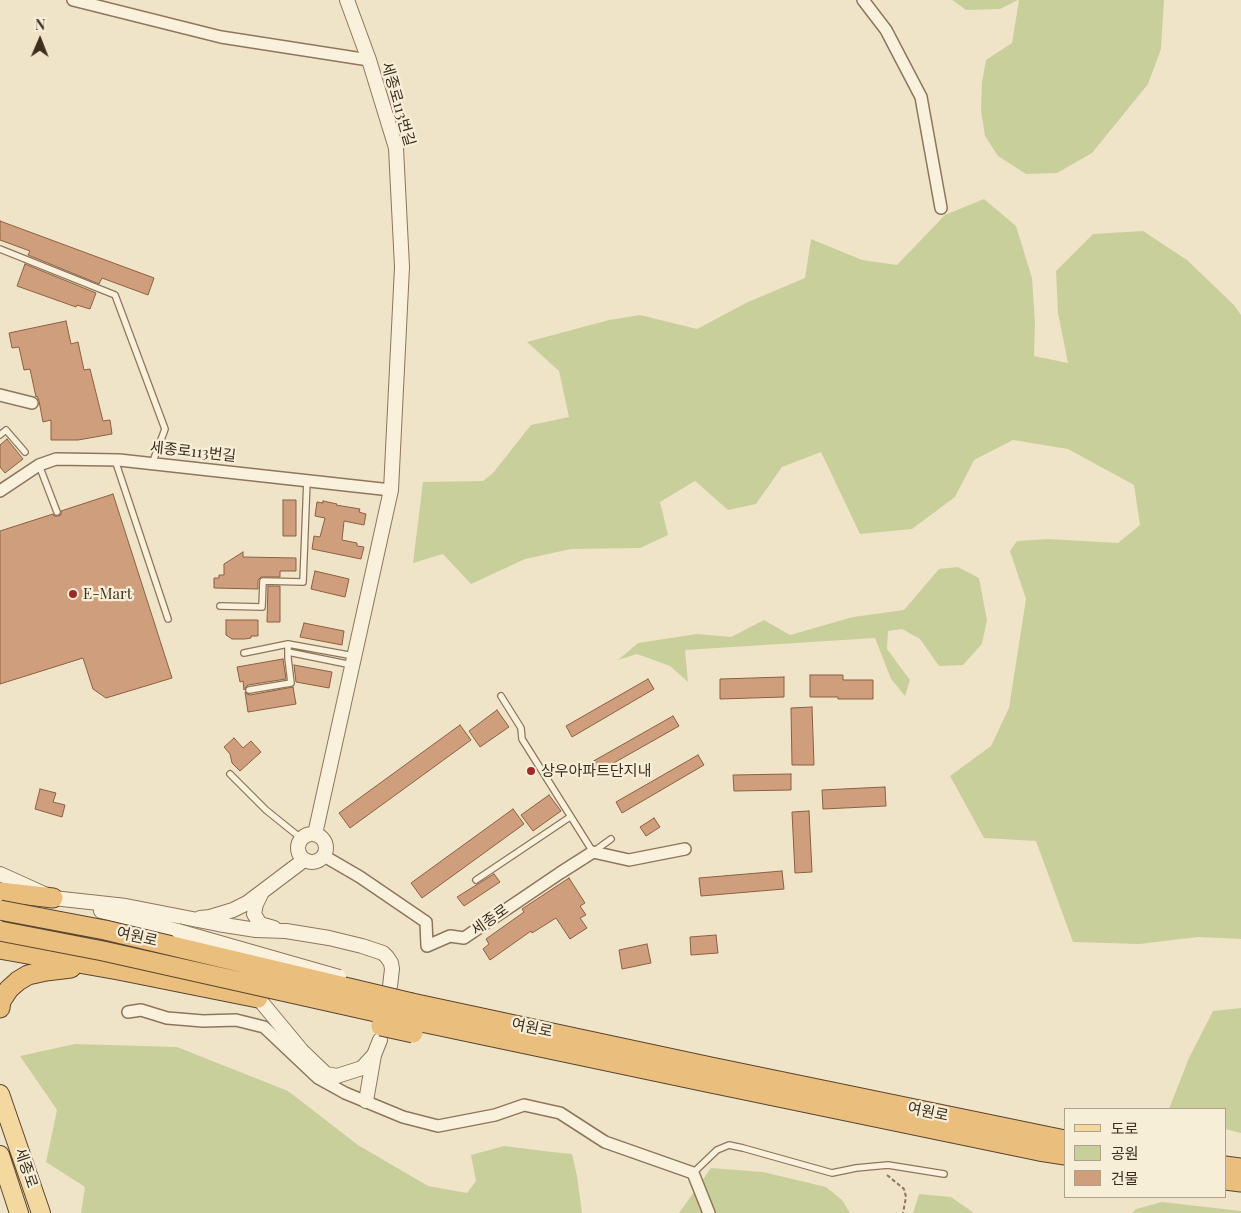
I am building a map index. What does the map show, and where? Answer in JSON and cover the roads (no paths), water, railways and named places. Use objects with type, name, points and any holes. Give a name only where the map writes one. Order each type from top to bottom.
[{"type":"highway","points":[[0,892],[53,898]]},
{"type":"highway","name":"여원로","points":[[0,910],[104,930],[411,1018],[701,1065],[1064,1140]]},
{"type":"highway","name":"여원로","points":[[0,931],[103,951],[706,1082],[1064,1155]]},
{"type":"highway","points":[[0,948],[258,998],[411,1018]]},
{"type":"highway","points":[[0,1008],[9,989],[28,975],[46,970],[67,968],[118,970]]},
{"type":"highway","points":[[1226,1166],[1241,1168]]},
{"type":"highway","points":[[1226,1180],[1241,1182]]},
{"type":"main road","name":"세종로","points":[[0,1094],[41,1213]]},
{"type":"main road","name":"세종로","points":[[0,1155],[19,1213]]},
{"type":"street","name":"세종로113번길","points":[[73,0],[221,37],[369,60],[396,148],[402,267],[391,490],[353,661],[308,836]]},
{"type":"street","points":[[348,0],[369,60]]},
{"type":"street","points":[[863,0],[886,30],[921,97],[940,208]]},
{"type":"street","points":[[0,395],[32,403]]},
{"type":"street","name":"세종로113번길","points":[[0,491],[39,465],[56,459],[115,460],[391,490]]},
{"type":"street","points":[[308,836],[323,839],[326,851],[324,856],[313,862],[304,860],[298,847],[308,836]]},
{"type":"street","points":[[593,852],[629,860],[685,849]]},
{"type":"street","name":"세종로","points":[[324,856],[360,877],[426,922],[427,946],[450,936],[464,938],[593,852]]},
{"type":"street","points":[[181,925],[247,904],[304,860]]},
{"type":"street","points":[[0,874],[53,898]]},
{"type":"street","points":[[0,885],[181,925],[395,994],[411,1018]]},
{"type":"street","points":[[261,894],[254,914],[260,924],[362,946],[383,953],[391,963],[390,986]]},
{"type":"street","points":[[181,925],[286,931]]},
{"type":"street","points":[[258,998],[302,1051],[345,1093]]},
{"type":"street","points":[[128,1012],[141,1010],[167,1018],[236,1020],[264,1027],[318,1078],[345,1093],[404,1116],[438,1126],[495,1115],[524,1105],[560,1113],[605,1142],[693,1173],[709,1213]]},
{"type":"street","points":[[366,1101],[374,1055],[380,1040]]},
{"type":"street","points":[[326,1074],[337,1076],[362,1068],[374,1055]]},
{"type":"lane","points":[[0,248],[115,295],[165,428],[152,464]]},
{"type":"lane","points":[[0,435],[6,430],[25,452]]},
{"type":"lane","points":[[115,460],[168,619]]},
{"type":"lane","points":[[39,465],[56,512]]},
{"type":"lane","points":[[220,606],[262,607],[263,581],[303,582],[307,480]]},
{"type":"lane","points":[[244,653],[288,644],[353,661]]},
{"type":"lane","points":[[249,690],[291,683],[288,644]]},
{"type":"lane","points":[[288,652],[353,661]]},
{"type":"lane","points":[[501,696],[521,728],[522,739],[593,852],[611,839]]},
{"type":"lane","points":[[230,774],[266,810],[308,836]]},
{"type":"lane","points":[[476,880],[570,817]]},
{"type":"lane","points":[[693,1173],[717,1150],[729,1145],[832,1173],[856,1168],[888,1165],[944,1174]]},
{"type":"place","name":"E-Mart","points":[[73,594]]},
{"type":"place","name":"상우아파트단지내","points":[[531,771]]}]
